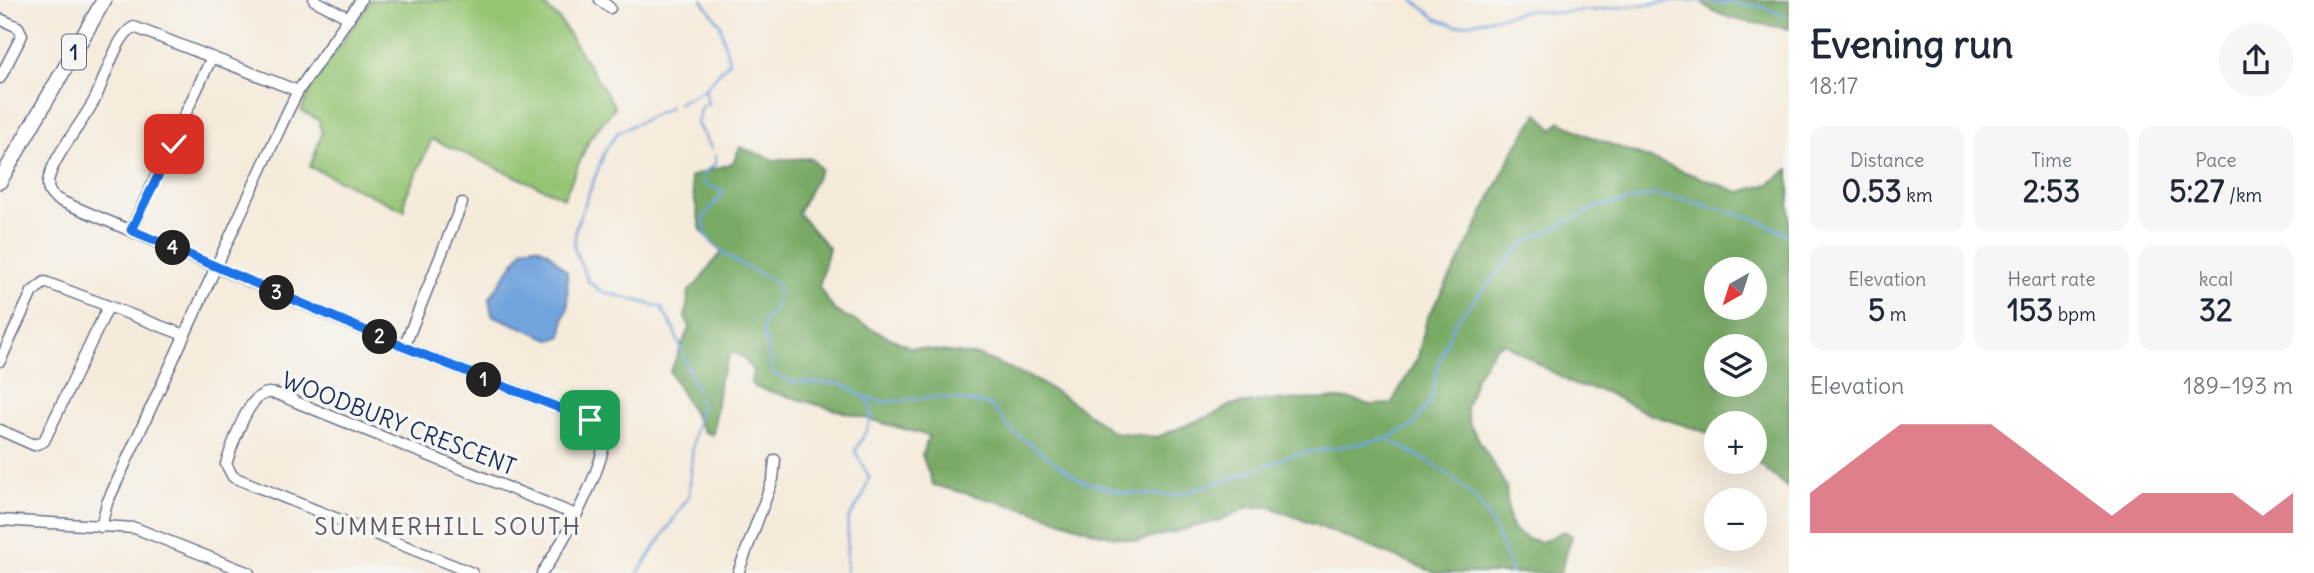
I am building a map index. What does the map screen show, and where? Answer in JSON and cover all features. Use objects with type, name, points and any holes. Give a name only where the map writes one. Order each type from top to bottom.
[{"type":"main road","name":"1","points":[[0,181],[104,0]]},
{"type":"street","points":[[314,0],[349,18]]},
{"type":"street","points":[[101,527],[107,503],[298,91],[361,0]]},
{"type":"street","points":[[600,0],[611,8]]},
{"type":"street","points":[[0,19],[18,27],[22,35],[0,78]]},
{"type":"street","points":[[298,91],[211,59],[156,33],[134,27],[129,29],[95,100],[48,181],[52,198],[404,347],[590,420],[605,436],[603,451],[567,537],[542,573]]},
{"type":"street","points":[[131,230],[211,59]]},
{"type":"street","points":[[404,347],[461,204]]},
{"type":"street","points":[[0,360],[38,284],[45,282],[184,335]]},
{"type":"street","points":[[0,430],[34,445],[44,440],[108,307]]},
{"type":"street","name":"WOODBURY CRESCENT","points":[[472,573],[233,477],[226,464],[238,430],[256,399],[261,394],[271,393],[296,402],[576,515]]},
{"type":"street","points":[[738,573],[773,479],[775,460]]},
{"type":"street","points":[[0,520],[135,528],[249,573]]},
{"type":"green space","points":[[371,0],[538,0],[559,19],[615,107],[590,138],[564,198],[432,139],[405,198],[405,211],[310,167],[322,134],[319,120],[301,111],[311,87]]},
{"type":"green space","points":[[1700,0],[1789,0],[1789,29],[1729,18],[1708,8]]},
{"type":"green space","points":[[1538,113],[1553,130],[1560,121],[1586,135],[1739,192],[1769,184],[1789,169],[1789,489],[1767,470],[1767,411],[1704,411],[1704,432],[1649,414],[1603,391],[1574,385],[1504,343],[1495,348],[1476,377],[1466,408],[1469,423],[1506,486],[1509,521],[1514,530],[1528,539],[1542,542],[1564,531],[1572,536],[1560,573],[1436,573],[1270,507],[1249,507],[1218,521],[1138,541],[1100,534],[1030,510],[933,485],[922,455],[929,436],[755,387],[751,383],[753,371],[742,356],[731,352],[720,379],[713,435],[704,432],[670,372],[690,326],[685,318],[689,291],[722,253],[701,230],[690,177],[733,163],[740,147],[774,160],[811,158],[821,169],[798,213],[829,248],[819,287],[835,311],[909,347],[980,356],[1030,377],[1071,401],[1113,432],[1157,437],[1230,405],[1270,400],[1350,399],[1371,405],[1391,404],[1418,357],[1427,318],[1461,258],[1515,148]]},
{"type":"water","points":[[535,246],[547,251],[567,272],[568,307],[562,336],[552,340],[492,315],[489,299],[524,248]]},
{"type":"waterway","points":[[678,103],[705,89],[729,62],[720,24],[702,0]]},
{"type":"waterway","points":[[1413,0],[1437,19],[1457,26],[1531,10],[1551,13],[1598,10],[1685,0]]},
{"type":"waterway","points":[[1686,0],[1759,6],[1785,16]]},
{"type":"waterway","points":[[705,89],[708,104],[701,106],[697,124],[712,149]]},
{"type":"waterway","points":[[670,107],[617,133],[605,151],[576,227],[574,247],[588,281],[600,291],[661,307],[674,330],[696,390]]},
{"type":"waterway","points":[[716,155],[715,164],[703,174],[701,181],[724,193],[705,216],[704,230],[719,250],[778,284],[777,304],[765,319],[763,330],[773,373],[791,382],[842,384],[863,396],[883,402],[939,397],[991,405],[1011,430],[1080,480],[1124,493],[1177,495],[1249,473],[1291,455],[1386,439],[1413,426],[1432,398],[1438,364],[1455,322],[1524,243],[1597,207],[1655,195],[1679,198],[1753,218],[1789,235]]},
{"type":"waterway","points":[[638,573],[689,496],[693,442],[701,403],[699,397]]},
{"type":"waterway","points":[[846,573],[848,520],[863,496],[869,477],[855,451],[871,418],[870,405],[866,399]]},
{"type":"waterway","points":[[1386,439],[1441,469],[1465,488],[1494,527],[1512,573]]},
{"type":"district","name":"SUMMERHILL SOUTH","points":[[448,526]]},
{"type":"route","points":[[174,144],[131,230],[404,347],[590,420]]}]
